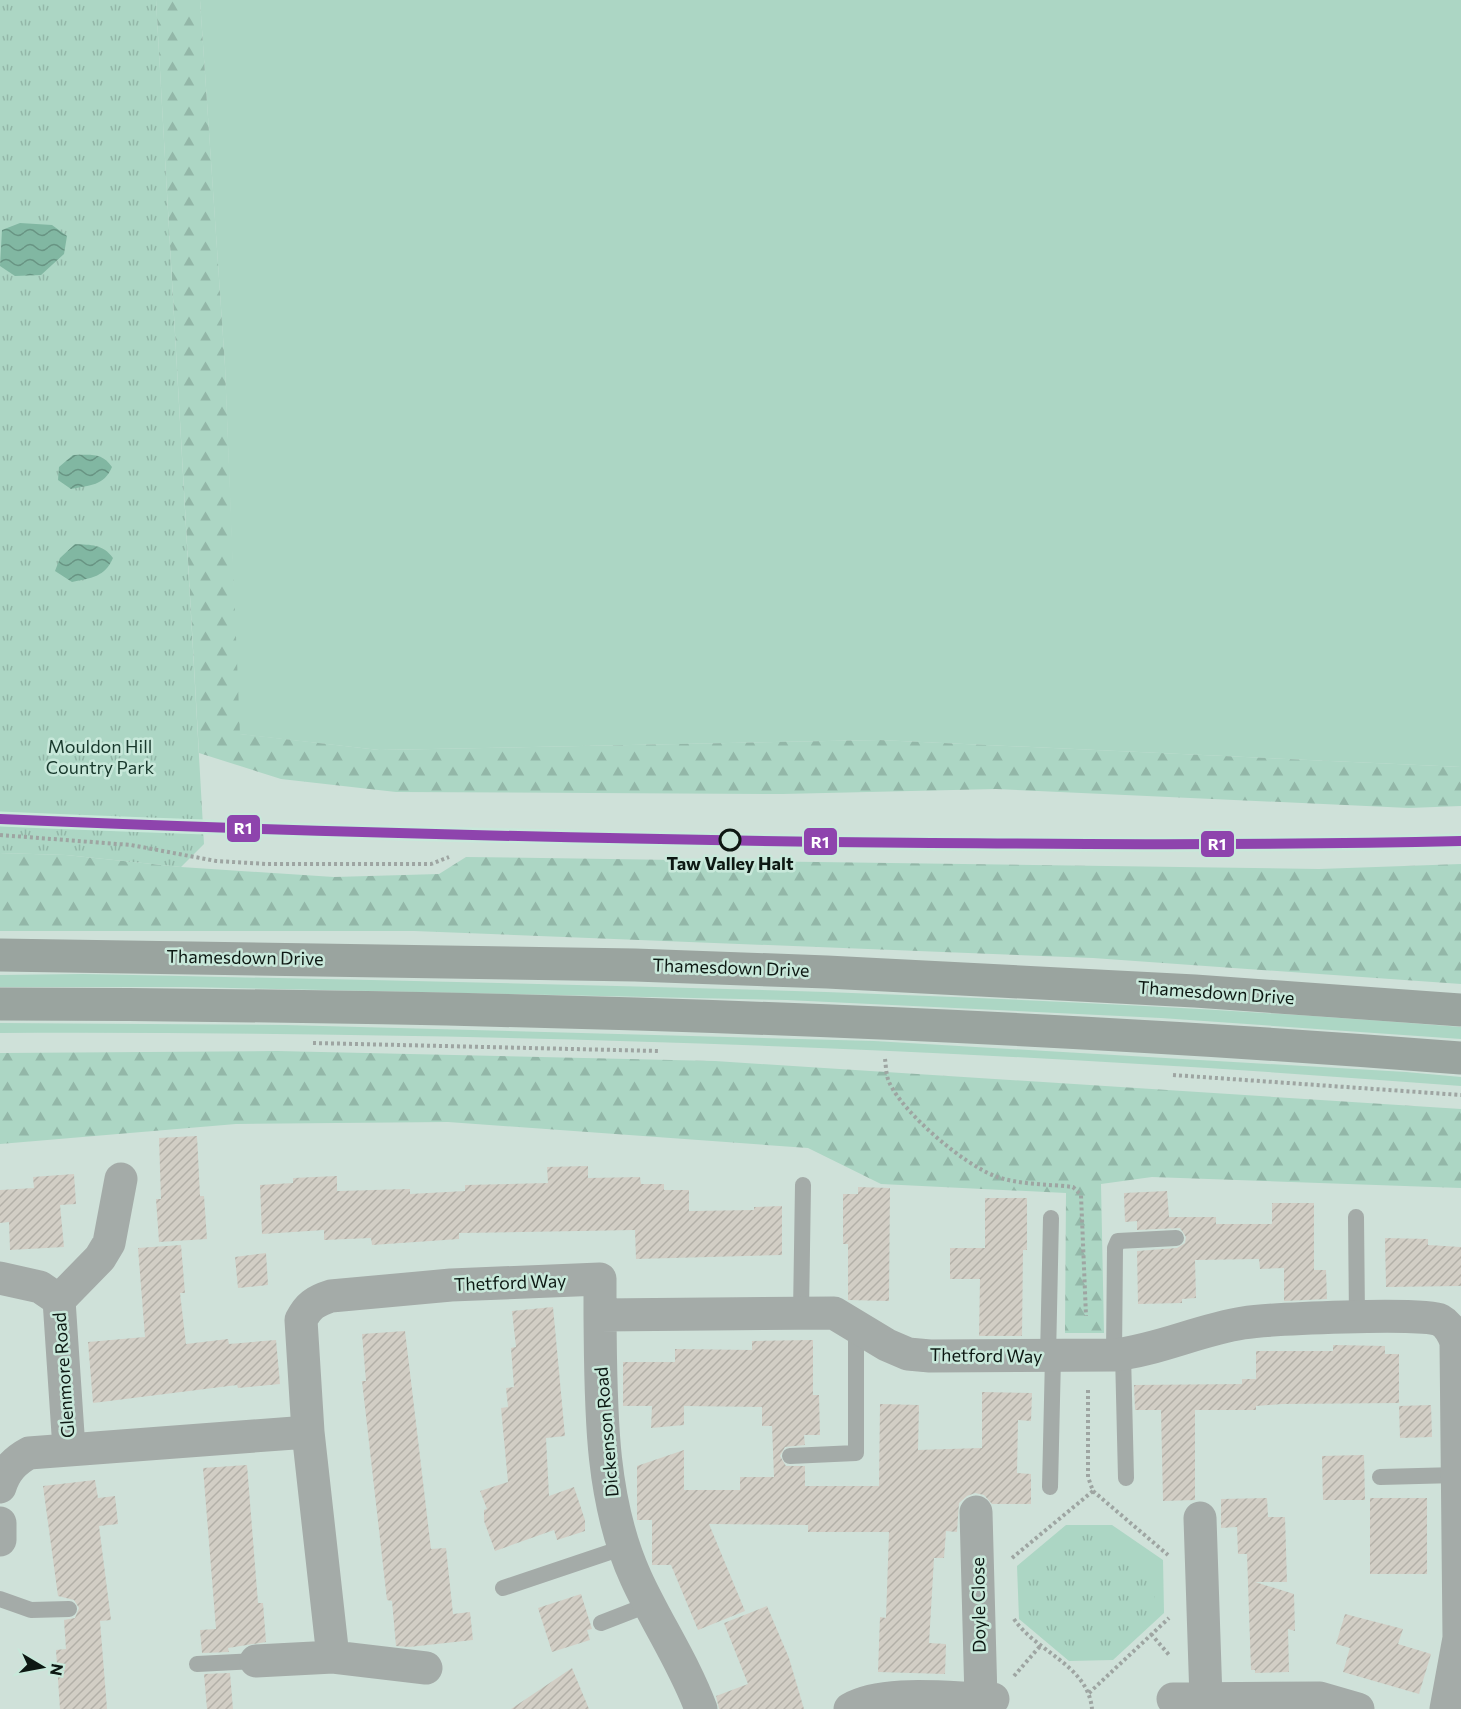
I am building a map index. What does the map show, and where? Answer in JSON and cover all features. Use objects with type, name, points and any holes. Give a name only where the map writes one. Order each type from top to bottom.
[{"type":"main road","name":"Thamesdown Drive","points":[[0,955],[623,965],[839,972],[1195,991],[1461,1010]]},
{"type":"main road","points":[[0,1004],[372,1008],[787,1018],[1023,1029],[1461,1058]]},
{"type":"street","name":"Glenmore Road","points":[[69,1449],[59,1300],[100,1258],[109,1243],[121,1179]]},
{"type":"street","name":"Glenmore Road","points":[[0,1278],[40,1287],[59,1300]]},
{"type":"street","name":"Thetford Way","points":[[333,1656],[308,1432],[300,1331],[301,1320],[306,1308],[317,1300],[331,1296],[451,1285],[600,1279],[600,1315],[834,1313],[888,1345],[908,1354],[1050,1357],[1118,1355],[1244,1323],[1357,1318],[1440,1320],[1453,1332],[1456,1342],[1458,1381],[1459,1638],[1446,1709]]},
{"type":"street","name":"Dickenson Road","points":[[600,1315],[601,1404],[609,1484],[625,1547],[635,1577],[692,1683],[701,1709]]},
{"type":"street","points":[[1,1483],[17,1459],[23,1456],[69,1449],[308,1432]]},
{"type":"street","name":"Doyle Close","points":[[976,1512],[987,1699]]},
{"type":"street","points":[[1200,1518],[1206,1698]]},
{"type":"street","points":[[0,1523],[0,1540]]},
{"type":"street","points":[[256,1661],[333,1656],[426,1668]]},
{"type":"street","points":[[1173,1699],[1320,1698],[1358,1709]]},
{"type":"street","points":[[850,1709],[864,1702],[889,1699],[987,1699]]},
{"type":"lane","points":[[801,1313],[803,1185]]},
{"type":"lane","points":[[1356,1217],[1357,1318]]},
{"type":"lane","points":[[1050,1487],[1051,1218]]},
{"type":"lane","points":[[1126,1478],[1118,1355],[1115,1248],[1118,1241],[1176,1238]]},
{"type":"lane","points":[[790,1456],[856,1453],[856,1324]]},
{"type":"lane","points":[[1380,1477],[1457,1475]]},
{"type":"lane","points":[[503,1588],[625,1547]]},
{"type":"lane","points":[[0,1599],[31,1610],[69,1609]]},
{"type":"lane","points":[[601,1623],[650,1604]]},
{"type":"lane","points":[[197,1664],[256,1661]]},
{"type":"path","points":[[0,835],[131,845],[216,861],[267,864],[431,864],[449,857]]},
{"type":"path","points":[[309,1043],[662,1052]]},
{"type":"path","points":[[876,1058],[897,1060]]},
{"type":"path","points":[[1172,1075],[1461,1095]]},
{"type":"path","points":[[1093,1491],[1172,1557]]},
{"type":"path","points":[[1089,1693],[1175,1612]]},
{"type":"path","points":[[987,1699],[1041,1645]]},
{"type":"green space","name":"Mouldon Hill Country Park","points":[[0,0],[156,0],[204,844],[181,867],[66,855],[0,853]]},
{"type":"green space","points":[[156,0],[200,0],[225,366],[240,734],[379,750],[879,740],[1461,767],[1461,806],[1409,808],[996,789],[783,794],[396,792],[281,779],[199,753]]},
{"type":"green space","points":[[200,0],[1461,0],[1461,767],[879,740],[379,750],[239,734],[225,366]]},
{"type":"green space","points":[[0,853],[66,855],[181,867],[334,877],[439,874],[466,857],[1319,869],[1461,864],[1461,984],[1093,958],[414,931],[0,931]]},
{"type":"green space","points":[[83,974],[772,990],[1117,1005],[1461,1027],[1461,1039],[1161,1018],[787,1000],[186,987],[0,987],[0,975]]},
{"type":"green space","points":[[0,1023],[285,1025],[874,1041],[1406,1072],[1461,1077],[1461,1086],[1096,1061],[731,1044],[365,1035],[0,1033]]},
{"type":"green space","points":[[277,1051],[715,1061],[1461,1109],[1461,1188],[1152,1177],[1101,1184],[1104,1333],[1065,1333],[1066,1193],[881,1184],[808,1148],[448,1122],[236,1124],[0,1144],[0,1053]]},
{"type":"green space","points":[[1066,1525],[1112,1525],[1163,1560],[1164,1613],[1113,1660],[1069,1661],[1019,1619],[1017,1566]]},
{"type":"green space","points":[[1106,1532],[1153,1569],[1155,1607],[1109,1650],[1072,1650],[1026,1612],[1025,1571],[1067,1533]]},
{"type":"water","points":[[20,223],[52,225],[67,236],[64,254],[41,275],[15,276],[0,266],[2,230]]},
{"type":"water","points":[[73,455],[100,457],[112,467],[101,481],[71,489],[58,480],[59,467]]},
{"type":"water","points":[[75,544],[101,548],[113,558],[102,573],[72,582],[55,571],[60,558]]},
{"type":"building","points":[[197,1136],[200,1196],[204,1196],[207,1239],[159,1242],[156,1199],[161,1199],[159,1138]]},
{"type":"building","points":[[588,1166],[588,1178],[640,1177],[641,1184],[664,1184],[664,1190],[689,1190],[689,1211],[754,1210],[754,1207],[782,1206],[782,1255],[636,1259],[635,1230],[459,1233],[459,1239],[372,1245],[371,1238],[324,1240],[324,1230],[262,1234],[260,1185],[293,1183],[293,1178],[337,1176],[337,1191],[410,1189],[410,1194],[465,1191],[465,1185],[548,1183],[547,1167]]},
{"type":"building","points":[[74,1174],[76,1204],[60,1205],[64,1247],[10,1250],[9,1222],[0,1223],[0,1190],[34,1188],[33,1177]]},
{"type":"building","points":[[858,1187],[890,1188],[889,1301],[848,1300],[848,1244],[843,1244],[843,1194],[858,1194]]},
{"type":"building","points":[[1167,1191],[1169,1217],[1216,1217],[1216,1224],[1272,1224],[1272,1203],[1314,1203],[1314,1270],[1326,1270],[1327,1299],[1284,1301],[1284,1268],[1260,1269],[1259,1259],[1195,1260],[1196,1298],[1182,1299],[1182,1303],[1138,1304],[1137,1251],[1177,1248],[1185,1243],[1186,1237],[1180,1228],[1137,1230],[1137,1221],[1125,1222],[1124,1193]]},
{"type":"building","points":[[985,1198],[1027,1198],[1027,1250],[1023,1250],[1022,1336],[979,1336],[980,1279],[950,1279],[950,1248],[985,1248]]},
{"type":"building","points":[[1385,1238],[1428,1239],[1428,1245],[1461,1247],[1461,1286],[1386,1287]]},
{"type":"building","points":[[181,1245],[185,1293],[180,1293],[186,1344],[228,1339],[229,1344],[276,1340],[280,1384],[238,1388],[237,1385],[93,1403],[88,1342],[145,1337],[138,1248]]},
{"type":"building","points":[[266,1253],[268,1285],[238,1288],[235,1257]]},
{"type":"building","points":[[553,1307],[565,1436],[546,1438],[549,1496],[574,1487],[585,1520],[585,1531],[557,1540],[554,1530],[495,1551],[484,1521],[484,1510],[487,1509],[480,1491],[508,1482],[501,1408],[508,1407],[506,1388],[514,1387],[511,1348],[516,1347],[512,1311]]},
{"type":"building","points":[[405,1331],[431,1549],[446,1548],[453,1614],[470,1612],[473,1640],[409,1647],[396,1646],[392,1601],[387,1600],[362,1381],[366,1381],[362,1334]]},
{"type":"building","points":[[813,1340],[813,1395],[819,1395],[820,1435],[804,1435],[805,1445],[785,1447],[780,1456],[786,1466],[805,1466],[805,1486],[879,1486],[880,1404],[919,1405],[918,1450],[982,1448],[982,1392],[1032,1393],[1031,1421],[1018,1420],[1017,1473],[1031,1474],[1031,1504],[992,1504],[984,1495],[975,1493],[967,1496],[959,1503],[957,1532],[946,1531],[944,1558],[934,1558],[929,1643],[946,1644],[945,1674],[878,1672],[880,1617],[886,1618],[889,1532],[808,1532],[808,1525],[709,1524],[745,1611],[698,1630],[671,1565],[652,1565],[652,1520],[637,1520],[637,1466],[684,1450],[684,1490],[740,1490],[740,1477],[774,1477],[772,1426],[762,1426],[762,1407],[684,1406],[684,1425],[651,1428],[652,1406],[623,1406],[623,1362],[675,1362],[675,1349],[752,1350],[752,1341]]},
{"type":"building","points":[[1333,1345],[1385,1346],[1385,1354],[1399,1354],[1399,1403],[1282,1404],[1256,1406],[1256,1410],[1195,1410],[1195,1500],[1163,1501],[1161,1410],[1135,1410],[1134,1385],[1242,1384],[1242,1379],[1256,1379],[1256,1351],[1333,1351]]},
{"type":"building","points":[[1431,1405],[1432,1437],[1400,1438],[1399,1406]]},
{"type":"building","points":[[1364,1455],[1365,1500],[1323,1500],[1322,1456]]},
{"type":"building","points":[[247,1465],[258,1603],[263,1603],[266,1642],[228,1648],[229,1652],[202,1653],[200,1630],[216,1629],[203,1468]]},
{"type":"building","points":[[95,1480],[98,1498],[115,1496],[118,1524],[99,1526],[111,1620],[100,1621],[107,1709],[60,1709],[56,1650],[66,1649],[64,1620],[75,1618],[79,1608],[74,1600],[58,1596],[43,1486]]},
{"type":"building","points":[[1267,1498],[1268,1517],[1285,1517],[1287,1582],[1255,1582],[1294,1594],[1295,1631],[1288,1629],[1289,1672],[1255,1673],[1255,1670],[1251,1670],[1247,1554],[1238,1554],[1237,1527],[1221,1528],[1221,1499]]},
{"type":"building","points":[[1370,1498],[1427,1498],[1427,1574],[1370,1574]]},
{"type":"building","points":[[581,1594],[592,1629],[587,1630],[590,1640],[552,1652],[538,1608]]},
{"type":"building","points":[[767,1606],[789,1658],[804,1709],[719,1709],[716,1696],[748,1684],[724,1623]]},
{"type":"building","points":[[1345,1614],[1403,1629],[1398,1644],[1431,1654],[1419,1694],[1343,1672],[1350,1648],[1336,1644]]},
{"type":"building","points":[[572,1668],[589,1709],[511,1709]]},
{"type":"building","points":[[230,1673],[233,1709],[207,1709],[204,1674]]},
{"type":"transit line","name":"R1","points":[[0,819],[414,834],[829,842],[1224,844],[1461,841]]},
{"type":"place","name":"Taw Valley Halt","points":[[730,840]]}]
